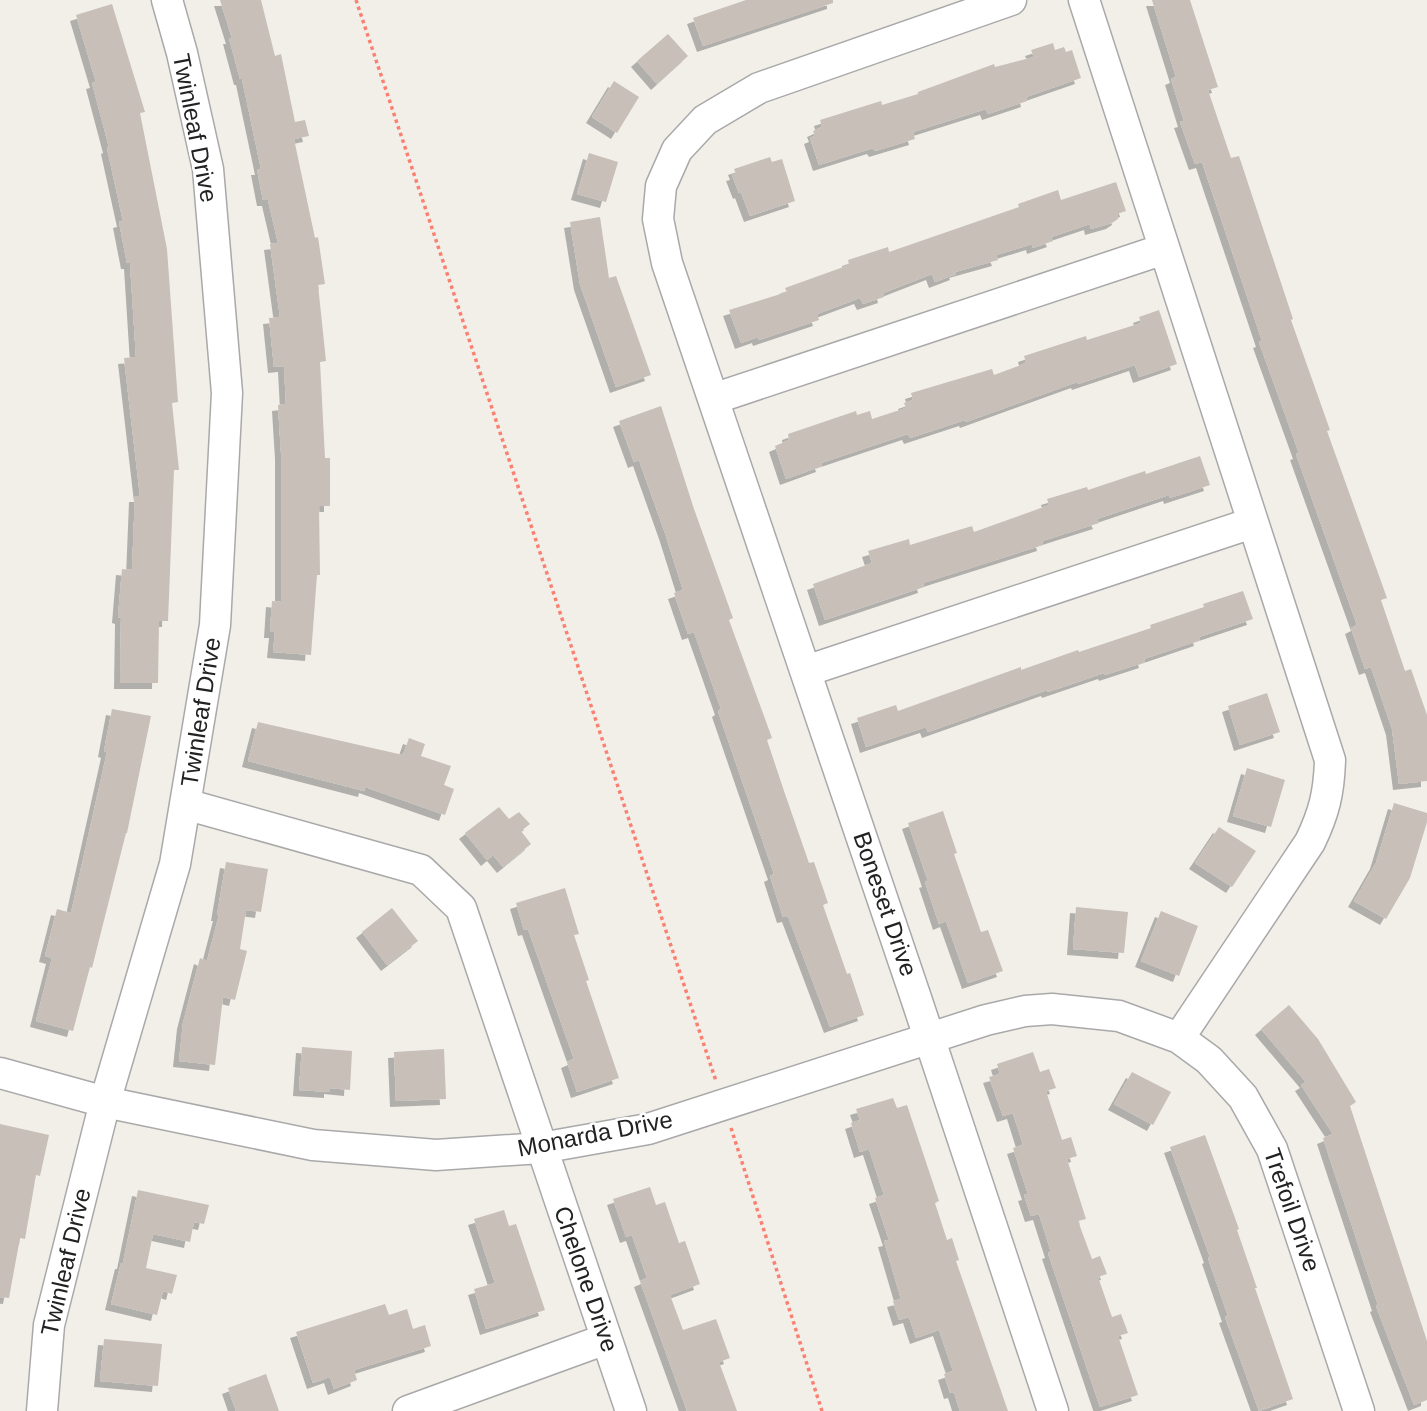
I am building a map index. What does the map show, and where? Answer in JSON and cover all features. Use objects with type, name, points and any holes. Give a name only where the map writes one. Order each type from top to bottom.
[{"type":"street","name":"Twinleaf Drive","points":[[42,1411],[49,1325],[105,1102],[175,864],[215,625],[227,393],[208,169],[183,54],[167,0]]},
{"type":"street","name":"Boneset Drive","points":[[1011,0],[759,88],[705,120],[677,150],[661,186],[659,219],[667,263],[930,1038],[1053,1411]]},
{"type":"street","points":[[1084,0],[1330,760],[1329,788],[1323,814],[1310,842],[1179,1038]]},
{"type":"street","points":[[713,398],[1164,249]]},
{"type":"street","points":[[806,671],[1252,523]]},
{"type":"street","name":"Chelone Drive","points":[[185,803],[422,870],[461,908],[631,1411]]},
{"type":"street","name":"Monarda Drive","points":[[0,1073],[105,1102],[313,1145],[436,1155],[541,1148],[648,1129],[930,1038],[1025,1011],[1052,1009],[1119,1016],[1179,1038]]},
{"type":"street","name":"Trefoil Drive","points":[[1179,1038],[1209,1059],[1243,1097],[1272,1149],[1359,1411]]},
{"type":"street","points":[[408,1411],[607,1339]]},
{"type":"path","points":[[356,0],[724,1104],[822,1411]]},
{"type":"building","points":[[220,0],[261,0],[275,56],[281,54],[295,122],[305,120],[309,136],[294,139],[315,238],[318,237],[325,284],[318,285],[326,361],[320,362],[325,458],[330,458],[330,506],[319,506],[320,575],[317,575],[311,655],[273,652],[275,632],[270,632],[272,601],[281,602],[281,453],[278,405],[286,404],[284,366],[274,367],[269,318],[280,317],[270,244],[278,243],[268,200],[263,200],[257,169],[261,169],[242,79]]},
{"type":"building","points":[[746,0],[833,0],[833,3],[703,46],[693,18]]},
{"type":"building","points":[[1152,0],[1190,0],[1218,87],[1208,90],[1231,158],[1239,156],[1293,319],[1291,320],[1330,430],[1327,431],[1387,598],[1381,600],[1405,671],[1411,669],[1427,715],[1427,781],[1399,784],[1392,729],[1371,667],[1365,669],[1351,628],[1357,625],[1296,454],[1299,453],[1259,342],[1262,341],[1202,162],[1195,164],[1180,122],[1184,121],[1171,79],[1176,77]]},
{"type":"building","points":[[112,4],[145,112],[140,113],[167,249],[178,402],[172,403],[179,470],[174,470],[168,621],[159,621],[158,683],[120,683],[121,618],[118,617],[122,569],[132,570],[135,496],[140,496],[124,358],[136,357],[130,263],[127,263],[119,222],[123,221],[107,148],[109,147],[92,83],[96,82],[76,15]]},
{"type":"building","points":[[668,34],[688,56],[657,84],[637,61]]},
{"type":"building","points":[[1053,43],[1055,50],[1064,47],[1066,52],[1072,50],[1081,78],[1026,97],[1027,101],[988,114],[986,109],[913,132],[915,139],[875,151],[873,148],[819,165],[810,138],[815,136],[813,131],[822,127],[820,120],[881,101],[882,105],[918,94],[994,64],[995,67],[1034,57],[1031,50]]},
{"type":"building","points":[[614,81],[639,97],[617,133],[592,117]]},
{"type":"building","points":[[589,153],[618,162],[606,202],[577,194]]},
{"type":"building","points":[[770,157],[772,162],[782,159],[795,201],[750,216],[732,175],[736,174],[734,169]]},
{"type":"building","points":[[1116,182],[1126,211],[1117,214],[1118,219],[1112,223],[1091,229],[1090,224],[1051,237],[1053,241],[1033,248],[1032,244],[996,255],[998,260],[955,272],[956,274],[935,282],[932,274],[883,293],[884,297],[863,304],[860,298],[817,314],[819,320],[759,340],[758,337],[741,343],[729,310],[787,292],[785,288],[849,265],[848,260],[888,247],[889,252],[1019,207],[1018,204],[1058,190],[1061,200]]},
{"type":"building","points":[[600,217],[609,278],[616,276],[651,375],[616,387],[580,284],[570,222]]},
{"type":"building","points":[[1159,310],[1177,364],[1139,377],[1135,365],[1078,384],[1077,382],[966,422],[965,420],[910,438],[908,434],[821,463],[822,466],[786,479],[775,446],[789,440],[788,434],[856,411],[857,415],[870,411],[872,419],[906,408],[904,403],[913,400],[911,393],[992,369],[994,375],[1026,363],[1024,356],[1086,336],[1087,340],[1141,323],[1139,317]]},
{"type":"building","points":[[661,406],[733,618],[729,620],[772,738],[767,740],[784,791],[809,863],[814,862],[828,903],[823,905],[864,1015],[830,1027],[788,916],[783,917],[770,876],[774,874],[718,711],[721,709],[694,632],[688,634],[674,593],[683,590],[665,533],[639,460],[634,462],[619,421]]},
{"type":"building","points":[[1200,456],[1210,485],[1170,498],[1169,495],[1097,519],[1099,523],[1042,541],[1043,545],[923,583],[924,587],[825,620],[813,584],[872,563],[868,551],[909,539],[910,545],[972,526],[974,532],[1049,505],[1047,499],[1087,487],[1088,490],[1145,471],[1146,474]]},
{"type":"building","points":[[1243,591],[1253,619],[1199,637],[1200,640],[1144,659],[1145,662],[1048,692],[1047,690],[928,732],[926,727],[866,747],[857,718],[896,705],[898,711],[1021,667],[1021,670],[1078,650],[1079,652],[1151,628],[1150,625]]},
{"type":"building","points":[[1267,693],[1280,732],[1240,745],[1228,706]]},
{"type":"building","points":[[112,709],[151,716],[127,833],[73,1031],[36,1021],[52,958],[45,956],[57,909],[71,913],[107,752],[104,751]]},
{"type":"building","points":[[258,722],[403,755],[409,738],[425,744],[421,756],[451,766],[444,785],[454,789],[445,815],[365,787],[364,791],[248,761]]},
{"type":"building","points":[[1247,768],[1285,780],[1271,827],[1233,816]]},
{"type":"building","points":[[1394,803],[1427,813],[1427,822],[1410,878],[1386,919],[1354,901],[1376,863]]},
{"type":"building","points":[[499,807],[509,819],[519,812],[530,824],[521,831],[531,844],[503,867],[493,855],[487,860],[465,833]]},
{"type":"building","points":[[943,811],[957,853],[954,854],[981,932],[988,930],[1003,971],[968,983],[946,921],[939,924],[925,882],[928,881],[908,823]]},
{"type":"building","points":[[1219,827],[1256,851],[1232,887],[1195,863]]},
{"type":"building","points":[[226,862],[268,869],[261,912],[246,910],[240,949],[247,951],[235,1000],[223,997],[215,1065],[179,1061],[183,1023],[200,958],[207,961],[219,915]]},
{"type":"building","points":[[565,888],[579,934],[574,935],[589,980],[586,981],[619,1078],[577,1092],[567,1062],[574,1059],[528,929],[524,930],[516,903]]},
{"type":"building","points":[[1076,907],[1128,912],[1124,953],[1073,949]]},
{"type":"building","points":[[392,908],[418,941],[387,965],[362,932]]},
{"type":"building","points":[[1161,911],[1198,926],[1179,976],[1141,961]]},
{"type":"building","points":[[1289,1005],[1318,1039],[1356,1102],[1350,1106],[1427,1341],[1427,1400],[1414,1405],[1376,1306],[1378,1305],[1323,1138],[1333,1134],[1301,1085],[1306,1082],[1261,1029]]},
{"type":"building","points":[[302,1047],[352,1051],[350,1090],[299,1090]]},
{"type":"building","points":[[444,1049],[446,1099],[396,1101],[394,1052]]},
{"type":"building","points":[[1033,1052],[1040,1072],[1049,1069],[1056,1088],[1046,1091],[1062,1140],[1071,1137],[1077,1156],[1067,1159],[1086,1219],[1078,1221],[1092,1259],[1100,1256],[1107,1274],[1098,1277],[1112,1317],[1121,1314],[1128,1333],[1118,1336],[1138,1395],[1100,1407],[1048,1253],[1051,1252],[1039,1214],[1031,1216],[1024,1195],[1028,1194],[1013,1148],[1023,1145],[1013,1113],[1003,1116],[989,1077],[1000,1074],[997,1064]]},
{"type":"building","points":[[1132,1072],[1171,1092],[1153,1125],[1114,1104]]},
{"type":"building","points":[[893,1098],[897,1108],[907,1105],[939,1201],[935,1203],[947,1240],[952,1238],[959,1260],[956,1261],[1008,1411],[960,1411],[944,1374],[953,1371],[939,1330],[916,1338],[909,1317],[899,1320],[893,1301],[901,1299],[884,1241],[889,1240],[875,1198],[884,1195],[869,1149],[860,1152],[851,1123],[860,1120],[856,1109]]},
{"type":"building","points":[[0,1124],[49,1135],[40,1176],[36,1175],[25,1239],[20,1238],[9,1298],[0,1297]]},
{"type":"building","points":[[1205,1135],[1239,1229],[1237,1230],[1255,1288],[1293,1399],[1259,1411],[1225,1317],[1228,1316],[1208,1258],[1210,1257],[1170,1147]]},
{"type":"building","points":[[650,1187],[656,1205],[665,1202],[679,1243],[685,1241],[700,1284],[670,1295],[683,1330],[716,1319],[730,1358],[719,1362],[737,1411],[687,1411],[640,1281],[647,1278],[632,1235],[626,1237],[613,1199]]},
{"type":"building","points":[[138,1190],[209,1205],[204,1224],[194,1222],[190,1242],[153,1234],[146,1268],[177,1275],[172,1294],[163,1291],[157,1315],[111,1304],[123,1263]]},
{"type":"building","points":[[504,1210],[509,1226],[516,1224],[545,1310],[486,1329],[474,1289],[495,1283],[474,1219]]},
{"type":"building","points":[[385,1304],[389,1315],[407,1309],[413,1329],[425,1325],[431,1346],[354,1370],[357,1380],[334,1389],[330,1377],[313,1383],[296,1332]]},
{"type":"building","points":[[104,1339],[162,1344],[158,1386],[100,1381]]},
{"type":"building","points":[[266,1374],[279,1411],[236,1411],[228,1388]]}]
